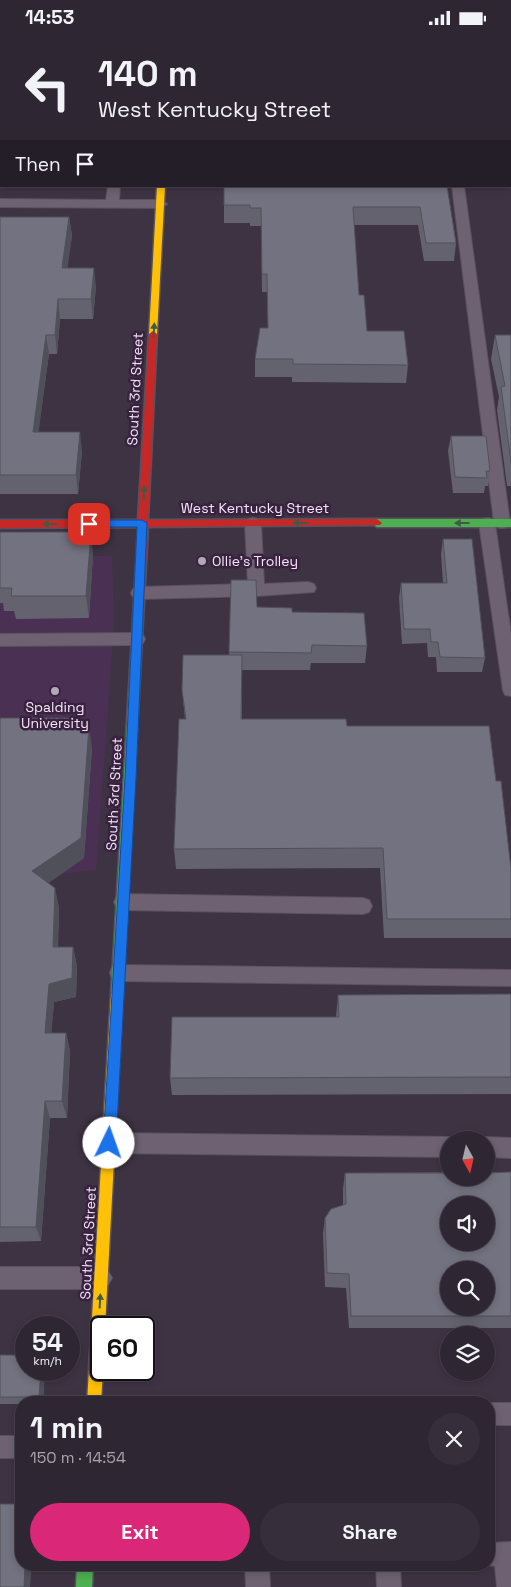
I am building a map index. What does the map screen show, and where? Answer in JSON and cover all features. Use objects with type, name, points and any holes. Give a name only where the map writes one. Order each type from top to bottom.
[{"type":"main road","name":"South 3rd Street","points":[[94,1396],[161,187]]},
{"type":"main road","name":"West Kentucky Street","points":[[0,524],[500,523]]},
{"type":"main road","points":[[84,1587],[85,1571]]},
{"type":"lane","points":[[112,204],[114,187]]},
{"type":"lane","points":[[458,187],[500,523],[511,690]]},
{"type":"lane","points":[[0,203],[161,204]]},
{"type":"lane","points":[[253,523],[256,590]]},
{"type":"lane","points":[[139,593],[308,588]]},
{"type":"lane","points":[[0,640],[137,639]]},
{"type":"lane","points":[[123,902],[363,906]]},
{"type":"lane","points":[[119,973],[511,978]]},
{"type":"lane","points":[[109,1143],[440,1147]]},
{"type":"lane","points":[[495,1147],[511,1148]]},
{"type":"lane","points":[[0,1278],[101,1278]]},
{"type":"lane","points":[[495,1414],[511,1414]]},
{"type":"lane","points":[[0,1447],[15,1447]]},
{"type":"lane","points":[[502,1554],[509,1587]]},
{"type":"lane","points":[[257,1571],[258,1587]]},
{"type":"lane","points":[[388,1571],[389,1587]]},
{"type":"shaded area","name":"Spalding University","points":[[0,556],[112,556],[114,626],[96,870],[50,875],[43,922],[0,866]]},
{"type":"building","points":[[224,187],[447,187],[456,243],[426,243],[420,207],[353,207],[359,295],[364,295],[367,331],[404,331],[408,365],[293,364],[293,359],[255,359],[260,328],[268,328],[267,274],[262,274],[261,208],[250,208],[250,205],[224,205]]},
{"type":"building","points":[[0,217],[69,217],[62,268],[94,268],[91,299],[58,299],[55,335],[46,335],[33,432],[80,432],[76,475],[0,475]]},
{"type":"building","points":[[495,335],[511,335],[511,462],[501,387],[505,386]]},
{"type":"building","points":[[451,436],[486,436],[490,471],[486,471],[487,478],[455,477]]},
{"type":"building","points":[[0,532],[91,532],[86,596],[11,596],[12,588],[0,588]]},
{"type":"building","points":[[443,539],[472,539],[485,658],[440,657],[438,642],[431,642],[430,629],[404,629],[401,583],[447,583]]},
{"type":"building","points":[[231,580],[256,580],[257,607],[292,608],[292,612],[364,613],[367,646],[312,645],[311,653],[229,652]]},
{"type":"building","points":[[183,655],[242,655],[241,719],[346,719],[347,726],[489,726],[496,781],[501,781],[511,869],[511,919],[387,919],[383,848],[174,849],[179,719],[186,719],[182,690]]},
{"type":"building","points":[[0,718],[78,718],[89,726],[81,838],[32,871],[55,888],[53,947],[73,947],[72,978],[49,984],[45,1033],[66,1033],[62,1101],[45,1101],[36,1227],[0,1227]]},
{"type":"building","points":[[511,994],[511,1077],[170,1078],[172,1017],[339,1017],[338,995]]},
{"type":"building","points":[[511,1172],[511,1316],[495,1316],[495,1261],[440,1261],[440,1316],[351,1316],[349,1274],[327,1273],[325,1218],[331,1209],[346,1204],[345,1173],[440,1173],[440,1186],[495,1186],[495,1173]]},
{"type":"building","points":[[0,1355],[15,1355],[15,1381],[40,1381],[39,1396],[0,1397]]},
{"type":"building","points":[[0,1504],[15,1504],[15,1571],[25,1571],[24,1587],[0,1587]]},
{"type":"traffic: fast","points":[[377,523],[511,523]]},
{"type":"traffic: fast","points":[[117,995],[138,619]]},
{"type":"traffic: fast","points":[[84,1587],[85,1571]]},
{"type":"traffic: slow","points":[[153,334],[161,187]]},
{"type":"traffic: slow","points":[[94,1396],[117,995]]},
{"type":"traffic: jam","points":[[138,619],[153,334]]},
{"type":"traffic: jam","points":[[0,524],[377,523]]},
{"type":"place","name":"Ollie's Trolley","points":[[202,561]]},
{"type":"place","name":"Spalding University","points":[[55,691]]},
{"type":"route","points":[[89,524],[142,523],[130,778],[109,1143]]}]
